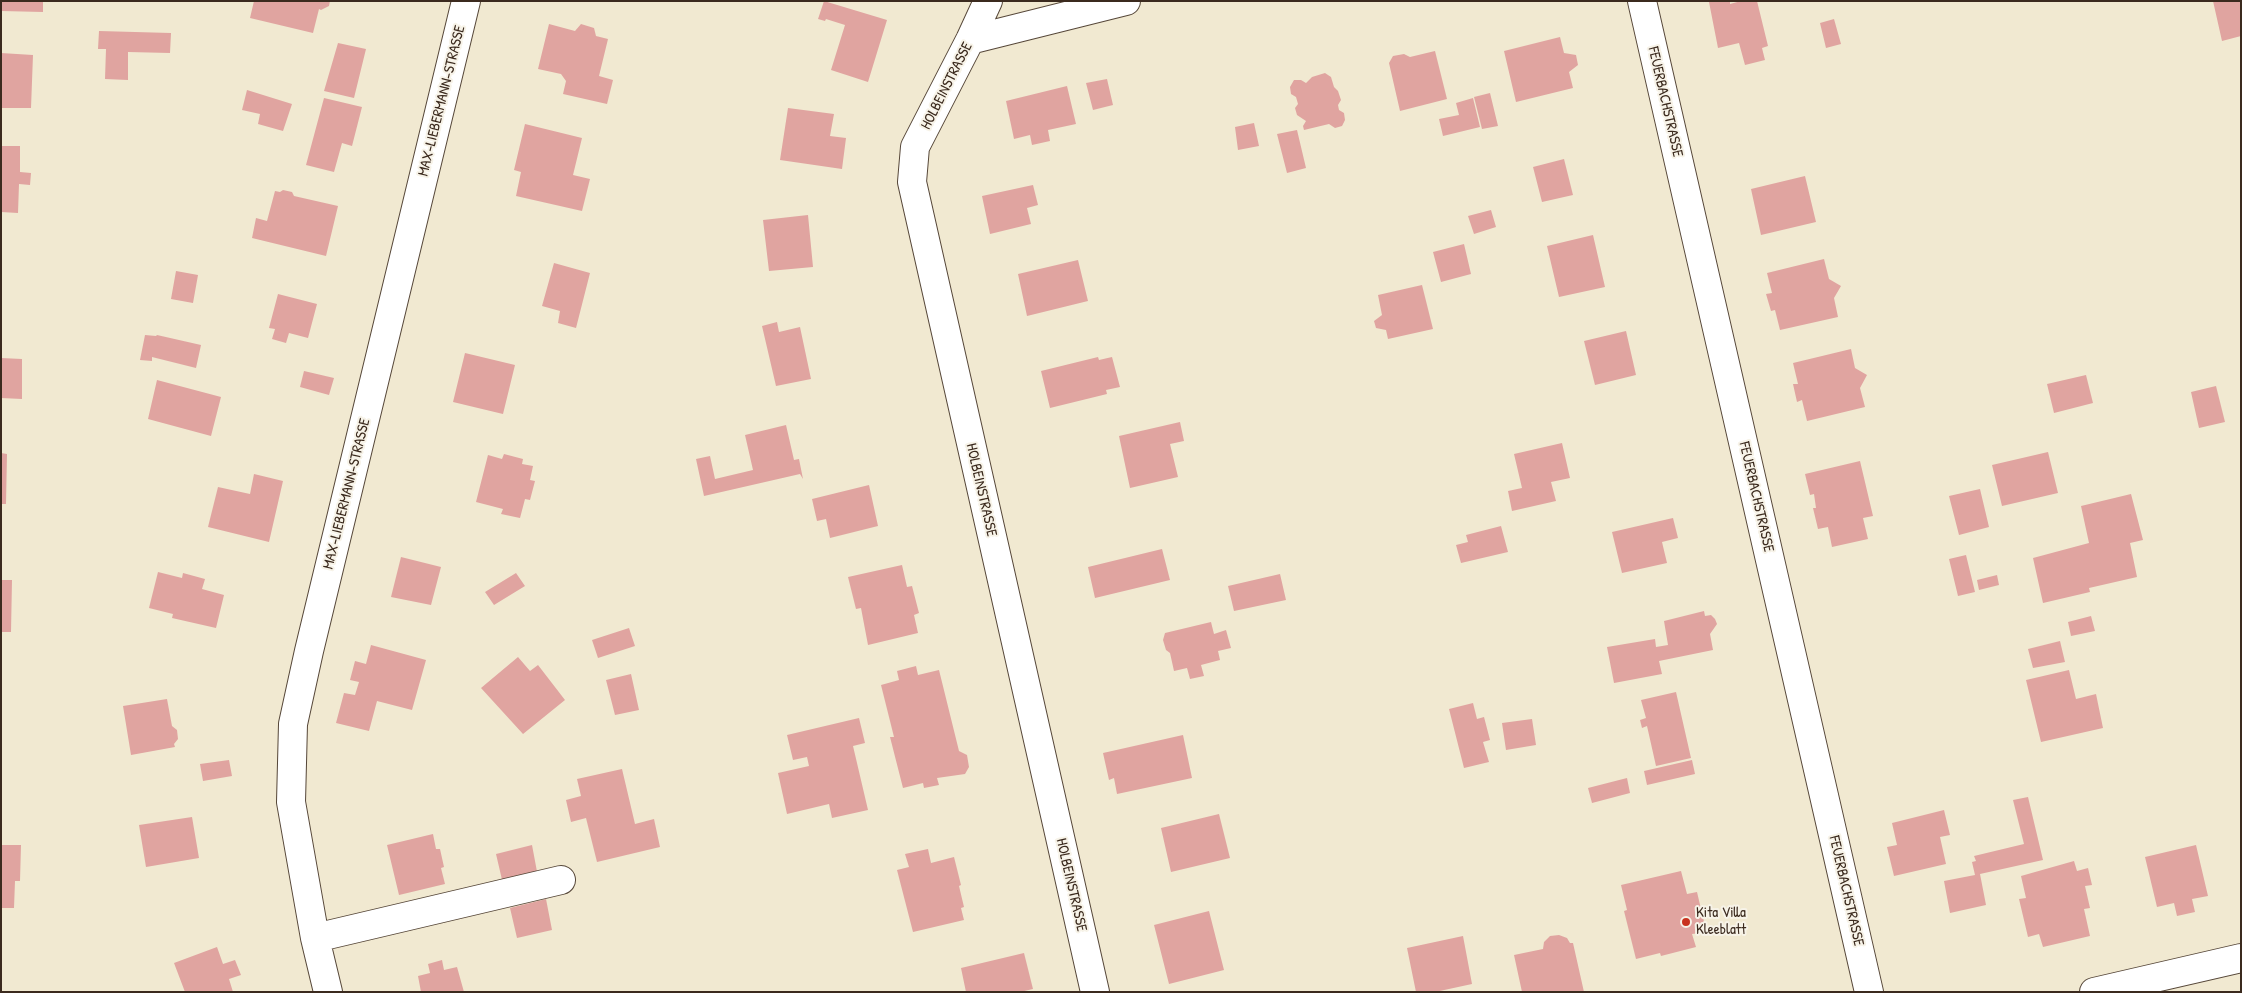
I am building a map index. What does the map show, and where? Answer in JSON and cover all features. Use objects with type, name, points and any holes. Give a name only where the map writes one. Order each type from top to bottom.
[{"type":"street","name":"MAX-LIEBERMANN-STRASSE","points":[[328,992],[315,938],[291,802],[294,724],[309,651],[466,1]]},
{"type":"street","name":"HOLBEINSTRASSE","points":[[988,1],[916,147],[912,182],[1095,992]]},
{"type":"street","points":[[970,40],[1126,1]]},
{"type":"street","name":"FEUERBACHSTRASSE","points":[[1642,1],[1869,992]]},
{"type":"street","points":[[315,938],[561,880]]},
{"type":"street","points":[[2094,992],[2241,958]]},
{"type":"building","points":[[1,1],[43,1],[43,12],[1,11]]},
{"type":"building","points":[[254,1],[330,1],[329,6],[321,10],[319,9],[313,33],[250,18]]},
{"type":"building","points":[[824,1],[887,20],[868,82],[831,70],[845,25],[826,19],[825,21],[818,19]]},
{"type":"building","points":[[1730,1],[1730,4],[1741,1],[1757,1],[1768,46],[1762,48],[1765,60],[1745,65],[1739,43],[1718,48],[1709,2]]},
{"type":"building","points":[[2213,1],[2241,1],[2241,36],[2222,41]]},
{"type":"building","points":[[1834,19],[1841,44],[1826,48],[1820,23]]},
{"type":"building","points":[[549,24],[575,31],[581,24],[594,28],[596,36],[608,39],[599,76],[613,80],[607,104],[563,94],[566,81],[561,74],[538,69]]},
{"type":"building","points":[[99,31],[171,33],[170,53],[128,52],[128,80],[105,79],[106,49],[98,49]]},
{"type":"building","points":[[1560,37],[1564,53],[1576,55],[1578,65],[1569,72],[1573,88],[1516,102],[1504,51]]},
{"type":"building","points":[[338,43],[366,49],[354,98],[324,91]]},
{"type":"building","points":[[1435,51],[1447,99],[1400,111],[1389,63],[1393,56],[1404,54],[1410,57]]},
{"type":"building","points":[[1,53],[33,55],[31,108],[1,108]]},
{"type":"building","points":[[1325,73],[1331,77],[1334,87],[1338,91],[1341,100],[1338,105],[1339,110],[1344,113],[1345,120],[1342,126],[1335,128],[1329,124],[1304,130],[1303,126],[1306,121],[1297,115],[1295,108],[1298,104],[1296,97],[1291,94],[1290,87],[1294,80],[1301,80],[1306,83],[1312,77]]},
{"type":"building","points":[[1107,79],[1113,105],[1093,110],[1086,83]]},
{"type":"building","points":[[1067,86],[1076,124],[1048,130],[1050,141],[1032,145],[1030,135],[1014,139],[1006,101]]},
{"type":"building","points":[[247,90],[292,104],[283,131],[258,124],[260,114],[242,110]]},
{"type":"building","points":[[1490,93],[1498,126],[1482,129],[1474,97]]},
{"type":"building","points":[[324,98],[362,107],[352,146],[342,143],[334,172],[306,165]]},
{"type":"building","points":[[1473,98],[1480,127],[1443,136],[1439,119],[1459,115],[1456,103]]},
{"type":"building","points":[[788,108],[834,114],[830,136],[846,138],[842,169],[780,160]]},
{"type":"building","points":[[1254,123],[1259,146],[1238,150],[1235,127]]},
{"type":"building","points":[[525,124],[582,138],[573,175],[590,179],[582,211],[516,196],[521,172],[514,170]]},
{"type":"building","points":[[1297,130],[1306,168],[1287,173],[1277,134]]},
{"type":"building","points":[[1,146],[20,146],[20,172],[31,173],[30,185],[19,184],[18,213],[1,212]]},
{"type":"building","points":[[1564,159],[1573,195],[1542,202],[1533,167]]},
{"type":"building","points":[[1805,176],[1816,222],[1761,235],[1751,189]]},
{"type":"building","points":[[1033,185],[1038,205],[1027,208],[1031,224],[990,234],[982,196]]},
{"type":"building","points":[[283,190],[292,192],[294,196],[338,206],[326,256],[252,238],[256,218],[267,221],[275,191],[280,192]]},
{"type":"building","points":[[1491,210],[1496,227],[1474,234],[1468,216]]},
{"type":"building","points":[[808,215],[813,267],[769,271],[763,220]]},
{"type":"building","points":[[1593,235],[1605,287],[1559,297],[1547,246]]},
{"type":"building","points":[[1464,244],[1471,274],[1441,282],[1433,252]]},
{"type":"building","points":[[1824,259],[1829,279],[1841,286],[1834,298],[1838,317],[1780,330],[1775,310],[1771,311],[1766,294],[1772,293],[1767,273]]},
{"type":"building","points":[[1078,260],[1088,301],[1027,316],[1018,274]]},
{"type":"building","points":[[554,263],[590,273],[576,328],[558,323],[560,311],[542,306]]},
{"type":"building","points":[[176,271],[198,275],[193,303],[171,299]]},
{"type":"building","points":[[1422,285],[1433,329],[1388,339],[1386,330],[1376,328],[1374,321],[1382,315],[1378,295]]},
{"type":"building","points":[[278,294],[317,304],[308,338],[289,333],[286,343],[272,339],[275,329],[269,328]]},
{"type":"building","points":[[777,322],[779,332],[800,327],[811,379],[776,386],[762,326]]},
{"type":"building","points":[[1626,331],[1636,375],[1595,385],[1584,341]]},
{"type":"building","points":[[145,335],[157,335],[201,345],[196,368],[152,357],[152,361],[140,360]]},
{"type":"building","points":[[1851,349],[1855,368],[1867,375],[1860,388],[1865,407],[1807,421],[1802,400],[1797,402],[1793,384],[1798,384],[1793,363]]},
{"type":"building","points":[[465,353],[515,365],[503,414],[453,402]]},
{"type":"building","points":[[1098,357],[1099,360],[1112,357],[1120,387],[1106,390],[1107,394],[1050,408],[1041,371]]},
{"type":"building","points":[[1,358],[22,359],[22,399],[1,398]]},
{"type":"building","points":[[304,371],[334,378],[329,395],[300,387]]},
{"type":"building","points":[[2086,375],[2093,403],[2054,413],[2047,384]]},
{"type":"building","points":[[157,380],[221,397],[211,436],[148,419]]},
{"type":"building","points":[[2216,386],[2225,422],[2199,428],[2191,392]]},
{"type":"building","points":[[1180,422],[1184,441],[1170,444],[1178,477],[1130,488],[1119,436]]},
{"type":"building","points":[[786,425],[794,460],[799,459],[803,479],[800,474],[704,496],[696,459],[710,456],[715,479],[753,470],[745,435]]},
{"type":"building","points":[[1562,443],[1570,478],[1551,482],[1556,501],[1512,511],[1508,491],[1522,488],[1514,454]]},
{"type":"building","points":[[2048,452],[2058,493],[2002,506],[1992,465]]},
{"type":"building","points":[[1,453],[7,454],[6,504],[1,504]]},
{"type":"building","points":[[504,454],[523,459],[522,464],[533,466],[530,480],[535,481],[530,500],[525,499],[520,518],[501,514],[503,509],[476,502],[488,455],[502,459]]},
{"type":"building","points":[[1860,461],[1873,516],[1863,518],[1868,539],[1832,547],[1828,527],[1818,529],[1813,508],[1816,508],[1814,494],[1810,495],[1805,474]]},
{"type":"building","points":[[254,474],[283,481],[269,542],[208,527],[218,487],[250,494]]},
{"type":"building","points":[[869,485],[878,526],[830,538],[826,519],[817,521],[812,499]]},
{"type":"building","points":[[1980,489],[1989,527],[1959,535],[1949,496]]},
{"type":"building","points":[[2131,494],[2143,540],[2130,543],[2137,577],[2089,588],[2090,592],[2043,603],[2033,558],[2089,543],[2081,506]]},
{"type":"building","points":[[1673,518],[1678,538],[1662,542],[1667,563],[1622,573],[1612,532]]},
{"type":"building","points":[[1501,526],[1508,552],[1461,563],[1456,545],[1468,542],[1466,535]]},
{"type":"building","points":[[1162,549],[1170,580],[1095,598],[1088,567]]},
{"type":"building","points":[[1966,555],[1975,592],[1958,596],[1949,559]]},
{"type":"building","points":[[401,557],[441,567],[431,605],[391,597]]},
{"type":"building","points":[[902,565],[907,587],[912,586],[919,613],[914,615],[918,633],[868,645],[861,608],[856,609],[848,577]]},
{"type":"building","points":[[158,572],[182,578],[183,573],[205,579],[202,589],[224,595],[216,628],[172,618],[173,614],[149,608]]},
{"type":"building","points":[[516,573],[525,586],[494,605],[485,592]]},
{"type":"building","points":[[1280,574],[1286,600],[1234,611],[1228,586]]},
{"type":"building","points":[[1997,575],[1999,585],[1979,590],[1977,580]]},
{"type":"building","points":[[1,580],[12,580],[11,632],[1,632]]},
{"type":"building","points":[[1704,611],[1705,616],[1711,615],[1717,624],[1710,634],[1713,650],[1659,661],[1662,674],[1614,683],[1607,647],[1655,639],[1656,647],[1668,645],[1664,621]]},
{"type":"building","points":[[2091,616],[2095,631],[2071,636],[2068,622]]},
{"type":"building","points":[[1211,622],[1214,634],[1226,630],[1231,648],[1218,651],[1220,660],[1201,665],[1204,676],[1190,679],[1187,668],[1174,671],[1170,653],[1166,650],[1163,640],[1165,633]]},
{"type":"building","points":[[629,628],[635,646],[598,658],[592,640]]},
{"type":"building","points":[[2060,641],[2065,662],[2033,668],[2028,649]]},
{"type":"building","points":[[371,645],[426,660],[412,710],[377,701],[369,731],[336,723],[344,693],[355,695],[359,682],[350,680],[355,661],[366,664]]},
{"type":"building","points":[[518,657],[530,671],[538,665],[565,700],[523,734],[481,688]]},
{"type":"building","points":[[916,666],[918,675],[939,670],[959,751],[967,755],[969,767],[965,774],[937,778],[939,785],[924,788],[923,783],[903,788],[890,737],[894,737],[881,685],[899,680],[897,671]]},
{"type":"building","points":[[2069,670],[2076,699],[2096,694],[2103,728],[2041,742],[2026,680]]},
{"type":"building","points":[[631,674],[639,710],[615,715],[606,680]]},
{"type":"building","points":[[1676,692],[1691,758],[1656,766],[1647,726],[1642,728],[1640,720],[1646,718],[1641,700]]},
{"type":"building","points":[[167,699],[172,726],[177,730],[178,739],[174,744],[175,747],[131,755],[123,706]]},
{"type":"building","points":[[1473,703],[1477,719],[1484,717],[1490,740],[1483,742],[1489,762],[1464,768],[1449,709]]},
{"type":"building","points":[[859,718],[865,743],[853,746],[868,810],[832,818],[829,804],[787,814],[778,773],[809,766],[807,757],[793,760],[787,735]]},
{"type":"building","points":[[1532,719],[1536,745],[1506,750],[1502,723]]},
{"type":"building","points":[[1183,735],[1192,778],[1117,794],[1114,778],[1109,780],[1103,753]]},
{"type":"building","points":[[229,760],[232,776],[203,781],[200,764]]},
{"type":"building","points":[[1692,760],[1695,774],[1647,785],[1644,771]]},
{"type":"building","points":[[622,769],[635,824],[654,819],[660,847],[597,862],[586,818],[571,822],[566,800],[581,796],[577,779]]},
{"type":"building","points":[[1627,778],[1630,793],[1592,803],[1588,788]]},
{"type":"building","points":[[2028,797],[2043,860],[1980,874],[1986,905],[1950,913],[1944,881],[1975,875],[1972,862],[1976,861],[1974,856],[2024,844],[2013,800]]},
{"type":"building","points":[[1944,810],[1950,835],[1940,837],[1946,864],[1894,876],[1887,847],[1897,845],[1892,823]]},
{"type":"building","points":[[1219,814],[1230,858],[1171,872],[1161,828]]},
{"type":"building","points":[[192,817],[199,858],[146,867],[139,825]]},
{"type":"building","points":[[433,834],[436,849],[440,849],[444,867],[441,868],[445,884],[399,895],[387,845]]},
{"type":"building","points":[[1,845],[21,845],[20,881],[15,881],[14,908],[1,908]]},
{"type":"building","points":[[532,845],[538,877],[503,884],[496,854]]},
{"type":"building","points":[[2196,845],[2208,896],[2192,899],[2195,912],[2177,916],[2174,903],[2157,907],[2145,857]]},
{"type":"building","points":[[928,849],[931,863],[954,857],[961,885],[959,886],[964,907],[961,908],[964,920],[913,932],[897,870],[909,867],[905,854]]},
{"type":"building","points":[[2074,861],[2077,871],[2088,868],[2092,885],[2085,886],[2090,908],[2084,909],[2090,936],[2043,947],[2039,934],[2028,937],[2019,899],[2026,898],[2021,876]]},
{"type":"building","points":[[1681,871],[1687,894],[1697,892],[1705,926],[1701,933],[1692,934],[1696,947],[1661,956],[1660,953],[1636,959],[1624,911],[1627,910],[1621,885]]},
{"type":"building","points":[[546,899],[552,930],[517,938],[510,908]]},
{"type":"building","points":[[1209,911],[1224,970],[1169,984],[1154,925]]},
{"type":"building","points":[[1559,935],[1573,943],[1584,992],[1522,992],[1514,955],[1543,949],[1544,942],[1550,936]]},
{"type":"building","points":[[1463,936],[1472,984],[1435,992],[1416,992],[1407,948]]},
{"type":"building","points":[[217,947],[223,964],[235,960],[241,975],[229,979],[233,992],[185,992],[174,963]]},
{"type":"building","points":[[1024,953],[1033,989],[1020,992],[966,992],[961,968]]},
{"type":"building","points":[[442,960],[444,970],[457,967],[464,992],[421,992],[418,976],[430,973],[428,964]]},
{"type":"place","name":"Kita Villa Kleeblatt","points":[[1686,922]]}]
